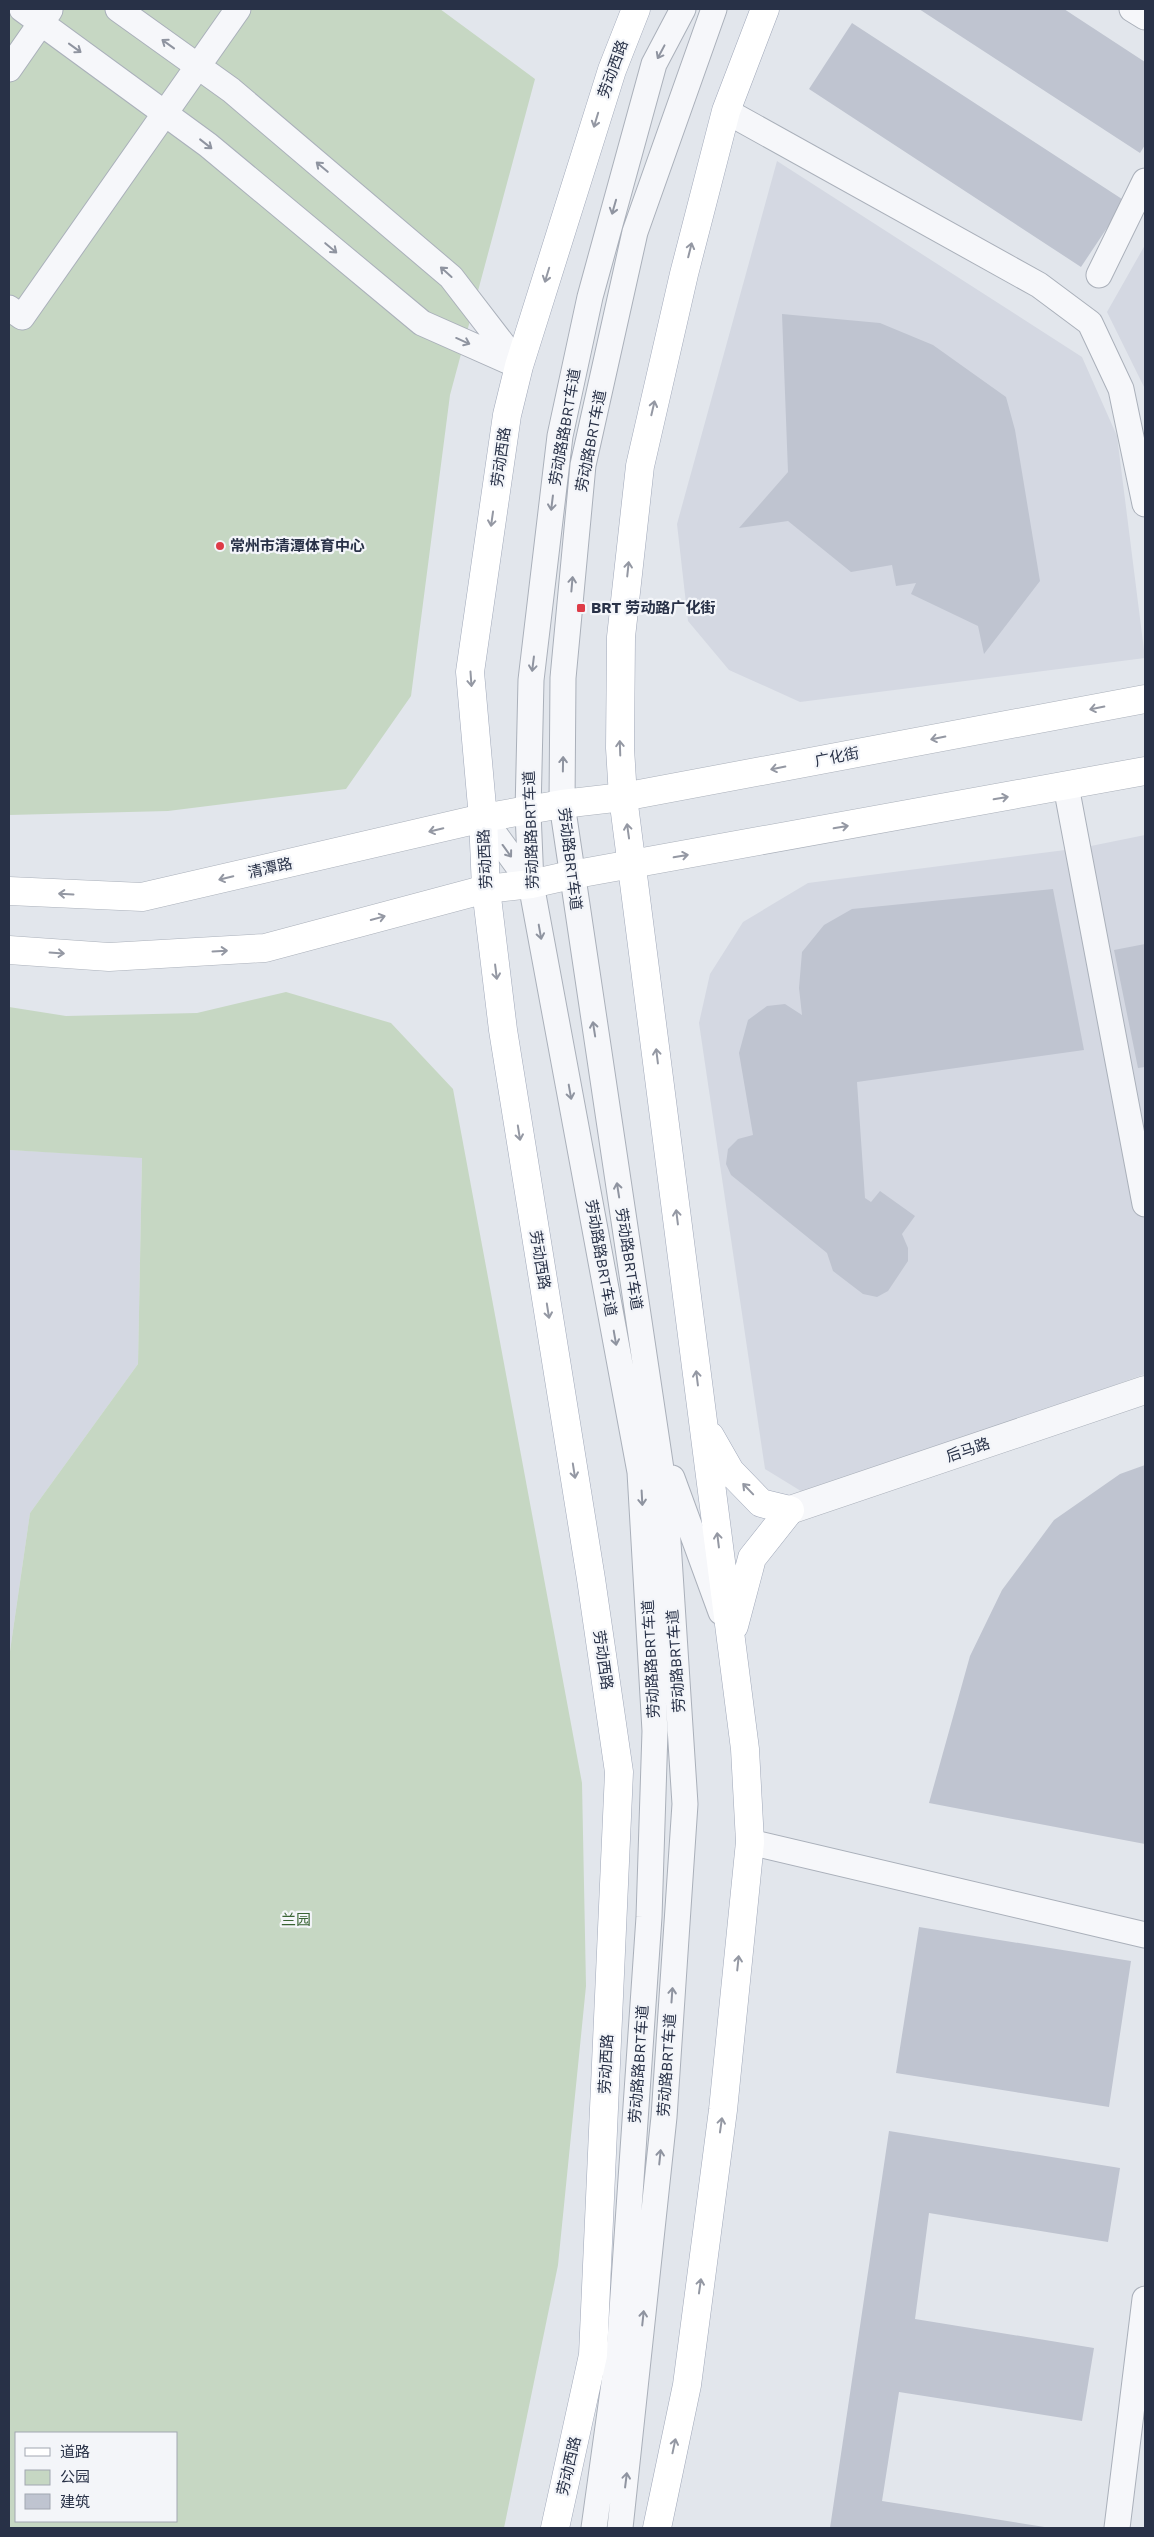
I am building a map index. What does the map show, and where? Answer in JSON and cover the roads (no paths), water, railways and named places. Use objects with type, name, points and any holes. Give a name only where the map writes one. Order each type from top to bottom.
[{"type":"main road","name":"劳动西路","points":[[555,2528],[593,2355],[619,1772],[591,1579],[503,1030],[486,889],[483,818],[470,672],[507,415],[519,366],[612,70],[636,9]]},
{"type":"main road","points":[[657,2528],[688,2375],[723,2110],[750,1842],[745,1749],[623,797],[620,748],[620,637],[640,466],[684,274],[726,110],[765,9]]},
{"type":"main road","name":"广化街","points":[[528,812],[562,804],[623,797],[1145,699]]},
{"type":"main road","points":[[9,950],[109,957],[265,948],[486,889],[531,884],[571,874],[1145,771]]},
{"type":"main road","name":"清潭路","points":[[9,891],[142,897],[483,818],[528,812]]},
{"type":"main road","points":[[703,1424],[730,1471],[761,1503],[790,1510],[752,1558],[731,1640]]},
{"type":"street","name":"后马路","points":[[790,1510],[1145,1390]]},
{"type":"lane","points":[[118,9],[231,90],[451,276],[519,366]]},
{"type":"lane","points":[[9,308],[22,317],[238,9]]},
{"type":"lane","name":"劳动路路BRT车道","points":[[594,2528],[620,2340],[649,1917],[655,1731],[640,1472],[531,884],[528,812],[531,680],[560,436],[590,297],[654,64],[683,9]]},
{"type":"lane","name":"劳动路BRT车道","points":[[620,2528],[664,2117],[685,1804],[665,1496],[562,804],[563,678],[583,465],[635,232],[714,9]]},
{"type":"lane","points":[[1132,9],[1145,17]]},
{"type":"lane","points":[[9,69],[38,13],[164,113],[208,145],[422,323],[519,366]]},
{"type":"lane","points":[[726,110],[1039,285],[1090,323],[1121,389],[1145,504]]},
{"type":"lane","points":[[1099,275],[1145,181]]},
{"type":"lane","points":[[1066,786],[1145,1204]]},
{"type":"lane","points":[[531,884],[562,804]]},
{"type":"lane","points":[[483,818],[531,884]]},
{"type":"lane","points":[[654,1428],[731,1640]]},
{"type":"lane","points":[[750,1842],[1145,1935]]},
{"type":"lane","points":[[1117,2528],[1145,2299]]},
{"type":"place","name":"常州市清潭体育中心","points":[[220,546]]},
{"type":"place","name":"BRT 劳动路广化街","points":[[581,608]]},
{"type":"park label","name":"兰园","points":[[296,1920]]}]
